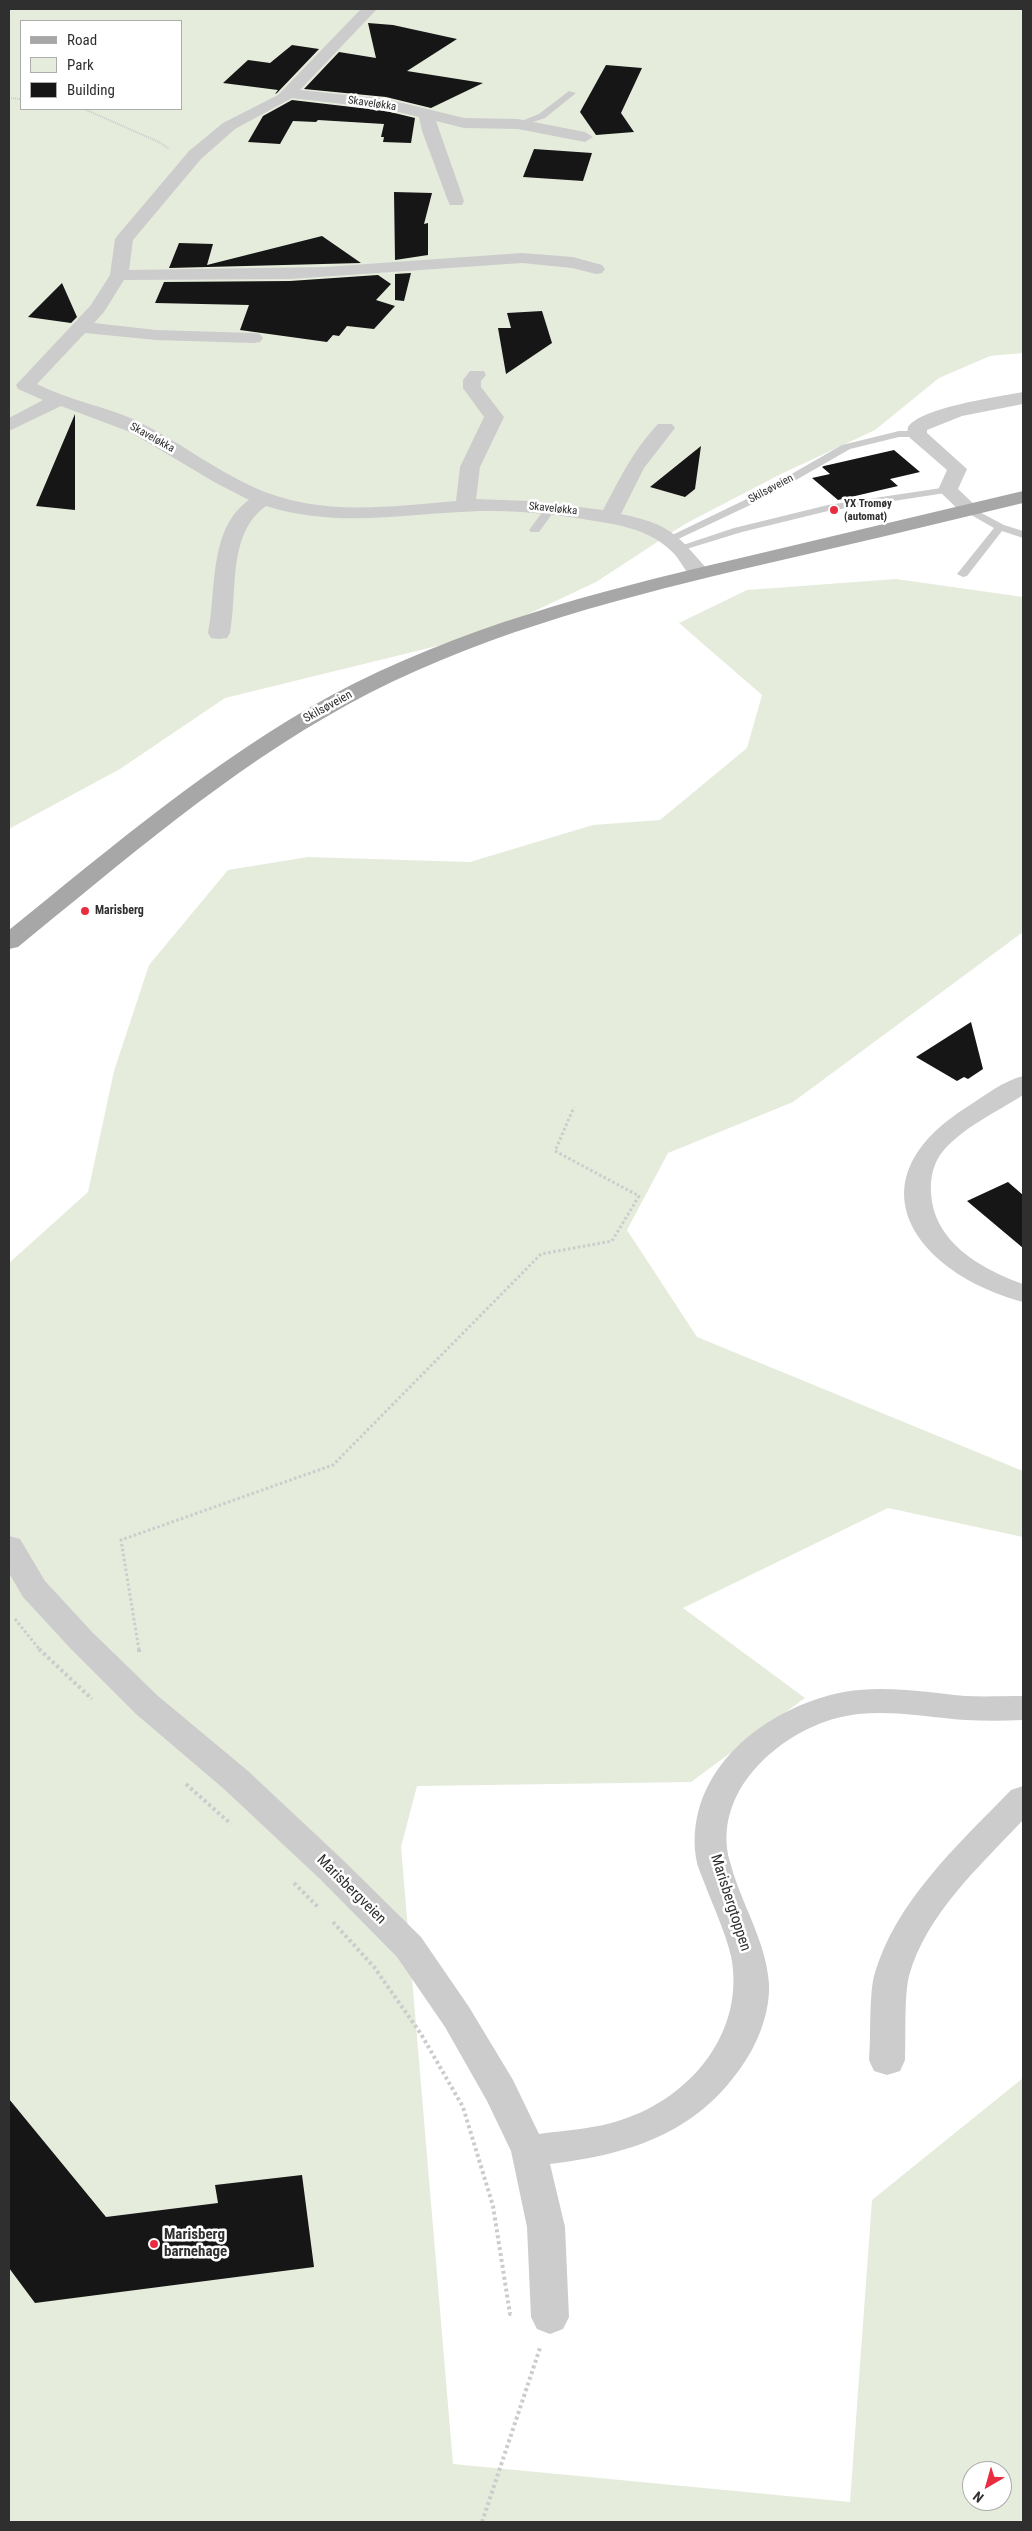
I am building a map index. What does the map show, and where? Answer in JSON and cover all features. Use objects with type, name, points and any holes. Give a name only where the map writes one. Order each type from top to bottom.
[{"type":"main road","name":"Skilsøveien","points":[[9,942],[229,769],[288,729],[341,699],[444,651],[519,622],[601,597],[1023,497]]},
{"type":"street","name":"Skaveløkka","points":[[368,9],[288,94],[214,137],[195,155],[186,168],[124,239],[119,275],[98,308],[25,384],[38,392],[135,426],[195,464],[262,500],[314,512],[343,515],[465,506],[551,508],[609,517],[646,526],[675,543]]},
{"type":"street","name":"Skaveløkka","points":[[288,94],[386,104],[464,123],[518,124],[585,136]]},
{"type":"street","points":[[427,115],[456,201]]},
{"type":"street","points":[[119,275],[255,274],[516,259],[564,260],[596,269]]},
{"type":"street","points":[[81,327],[136,334],[254,338]]},
{"type":"street","points":[[465,506],[470,466],[494,417],[490,409],[472,388],[472,380],[477,375]]},
{"type":"street","points":[[970,510],[948,490],[957,469],[917,434],[918,427],[927,421],[1023,398]]},
{"type":"street","points":[[9,425],[59,400]]},
{"type":"street","points":[[609,517],[619,503],[629,477],[648,446],[665,428]]},
{"type":"street","points":[[219,633],[224,614],[229,549],[238,524],[244,514],[262,500]]},
{"type":"street","points":[[675,543],[700,573]]},
{"type":"street","points":[[1023,1084],[950,1131],[935,1144],[925,1157],[917,1183],[917,1197],[925,1226],[946,1252],[988,1280],[1023,1293]]},
{"type":"street","name":"Marisbergveien","points":[[9,1547],[34,1589],[81,1640],[147,1704],[236,1780],[332,1870],[409,1947],[457,2016],[500,2091],[530,2151],[546,2227],[550,2317]]},
{"type":"street","name":"Marisbergtoppen","points":[[530,2151],[594,2142],[634,2131],[682,2107],[718,2074],[741,2039],[751,1996],[748,1958],[712,1859],[712,1830],[718,1799],[731,1775],[746,1754],[765,1737],[787,1725],[831,1707],[880,1702],[972,1708],[1023,1708]]},
{"type":"street","points":[[887,2060],[891,1978],[900,1949],[930,1902],[961,1864],[1023,1799]]},
{"type":"lane","points":[[518,124],[542,116],[572,93]]},
{"type":"lane","name":"Skilsøveien","points":[[675,543],[846,447],[899,434],[917,434]]},
{"type":"lane","points":[[675,543],[828,508],[948,490]]},
{"type":"lane","points":[[535,530],[551,508]]},
{"type":"lane","points":[[970,510],[1000,527],[1023,535]]},
{"type":"lane","points":[[963,574],[1000,527]]},
{"type":"path","points":[[86,110],[161,143],[176,154],[186,168]]},
{"type":"path","points":[[147,1704],[121,1540],[333,1465],[541,1254],[612,1241],[639,1196],[555,1151],[574,1107]]},
{"type":"path","points":[[9,1611],[44,1655],[95,1702]]},
{"type":"path","points":[[182,1780],[233,1826]]},
{"type":"path","points":[[290,1878],[324,1912]]},
{"type":"path","points":[[331,1919],[374,1966],[421,2034],[463,2107],[493,2206],[510,2314],[550,2317],[482,2522]]},
{"type":"green space","points":[[9,9],[1023,9],[1023,353],[990,356],[939,378],[875,430],[779,475],[685,524],[596,582],[486,634],[225,698],[120,769],[9,829]]},
{"type":"green space","points":[[896,579],[1023,597],[1023,932],[793,1102],[668,1153],[627,1230],[697,1337],[1023,1471],[1023,1537],[888,1508],[683,1608],[805,1698],[691,1782],[417,1786],[401,1847],[453,2464],[850,2502],[872,2200],[1023,2078],[1023,2522],[9,2522],[9,1263],[88,1192],[114,1071],[149,965],[228,870],[308,857],[470,862],[593,825],[660,820],[747,748],[762,695],[679,623],[747,590]]},
{"type":"building","points":[[368,23],[393,25],[457,39],[407,71],[483,83],[431,108],[386,97],[304,89],[339,52],[376,58]]},
{"type":"building","points":[[292,45],[319,49],[277,93],[275,94],[278,90],[223,83],[248,60],[270,63]]},
{"type":"building","points":[[606,65],[642,68],[621,113],[634,132],[596,135],[580,112]]},
{"type":"building","points":[[292,100],[386,111],[415,118],[411,143],[383,142],[384,137],[381,137],[384,124],[318,120],[316,122],[293,121],[280,144],[248,142],[263,116]]},
{"type":"building","points":[[534,149],[592,153],[583,181],[523,177]]},
{"type":"building","points":[[394,192],[432,193],[424,224],[428,223],[428,255],[395,260]]},
{"type":"building","points":[[322,236],[361,263],[169,268],[179,243],[213,244],[207,265]]},
{"type":"building","points":[[411,273],[404,301],[395,300],[395,274]]},
{"type":"building","points":[[378,275],[391,284],[376,300],[395,306],[374,329],[347,326],[339,336],[333,335],[327,342],[240,330],[249,305],[155,303],[164,282],[290,281]]},
{"type":"building","points":[[62,283],[77,317],[71,323],[28,317]]},
{"type":"building","points":[[542,311],[552,343],[506,374],[498,328],[511,328],[507,313]]},
{"type":"building","points":[[75,414],[75,510],[36,506]]},
{"type":"building","points":[[701,446],[695,489],[685,497],[650,487]]},
{"type":"building","points":[[894,450],[920,472],[890,479],[898,486],[838,500],[812,478],[830,474],[822,467],[824,466]]},
{"type":"building","points":[[971,1022],[983,1069],[968,1079],[964,1077],[957,1081],[916,1057]]},
{"type":"building","points":[[1008,1182],[1023,1195],[1023,1248],[967,1201]]},
{"type":"building","points":[[9,2099],[106,2217],[218,2203],[215,2185],[302,2175],[314,2267],[35,2303],[9,2268]]},
{"type":"place","name":"YX Tromøy (automat)","points":[[834,510]]},
{"type":"place","name":"Marisberg","points":[[85,911]]},
{"type":"place","name":"Marisberg barnehage","points":[[154,2244]]}]
